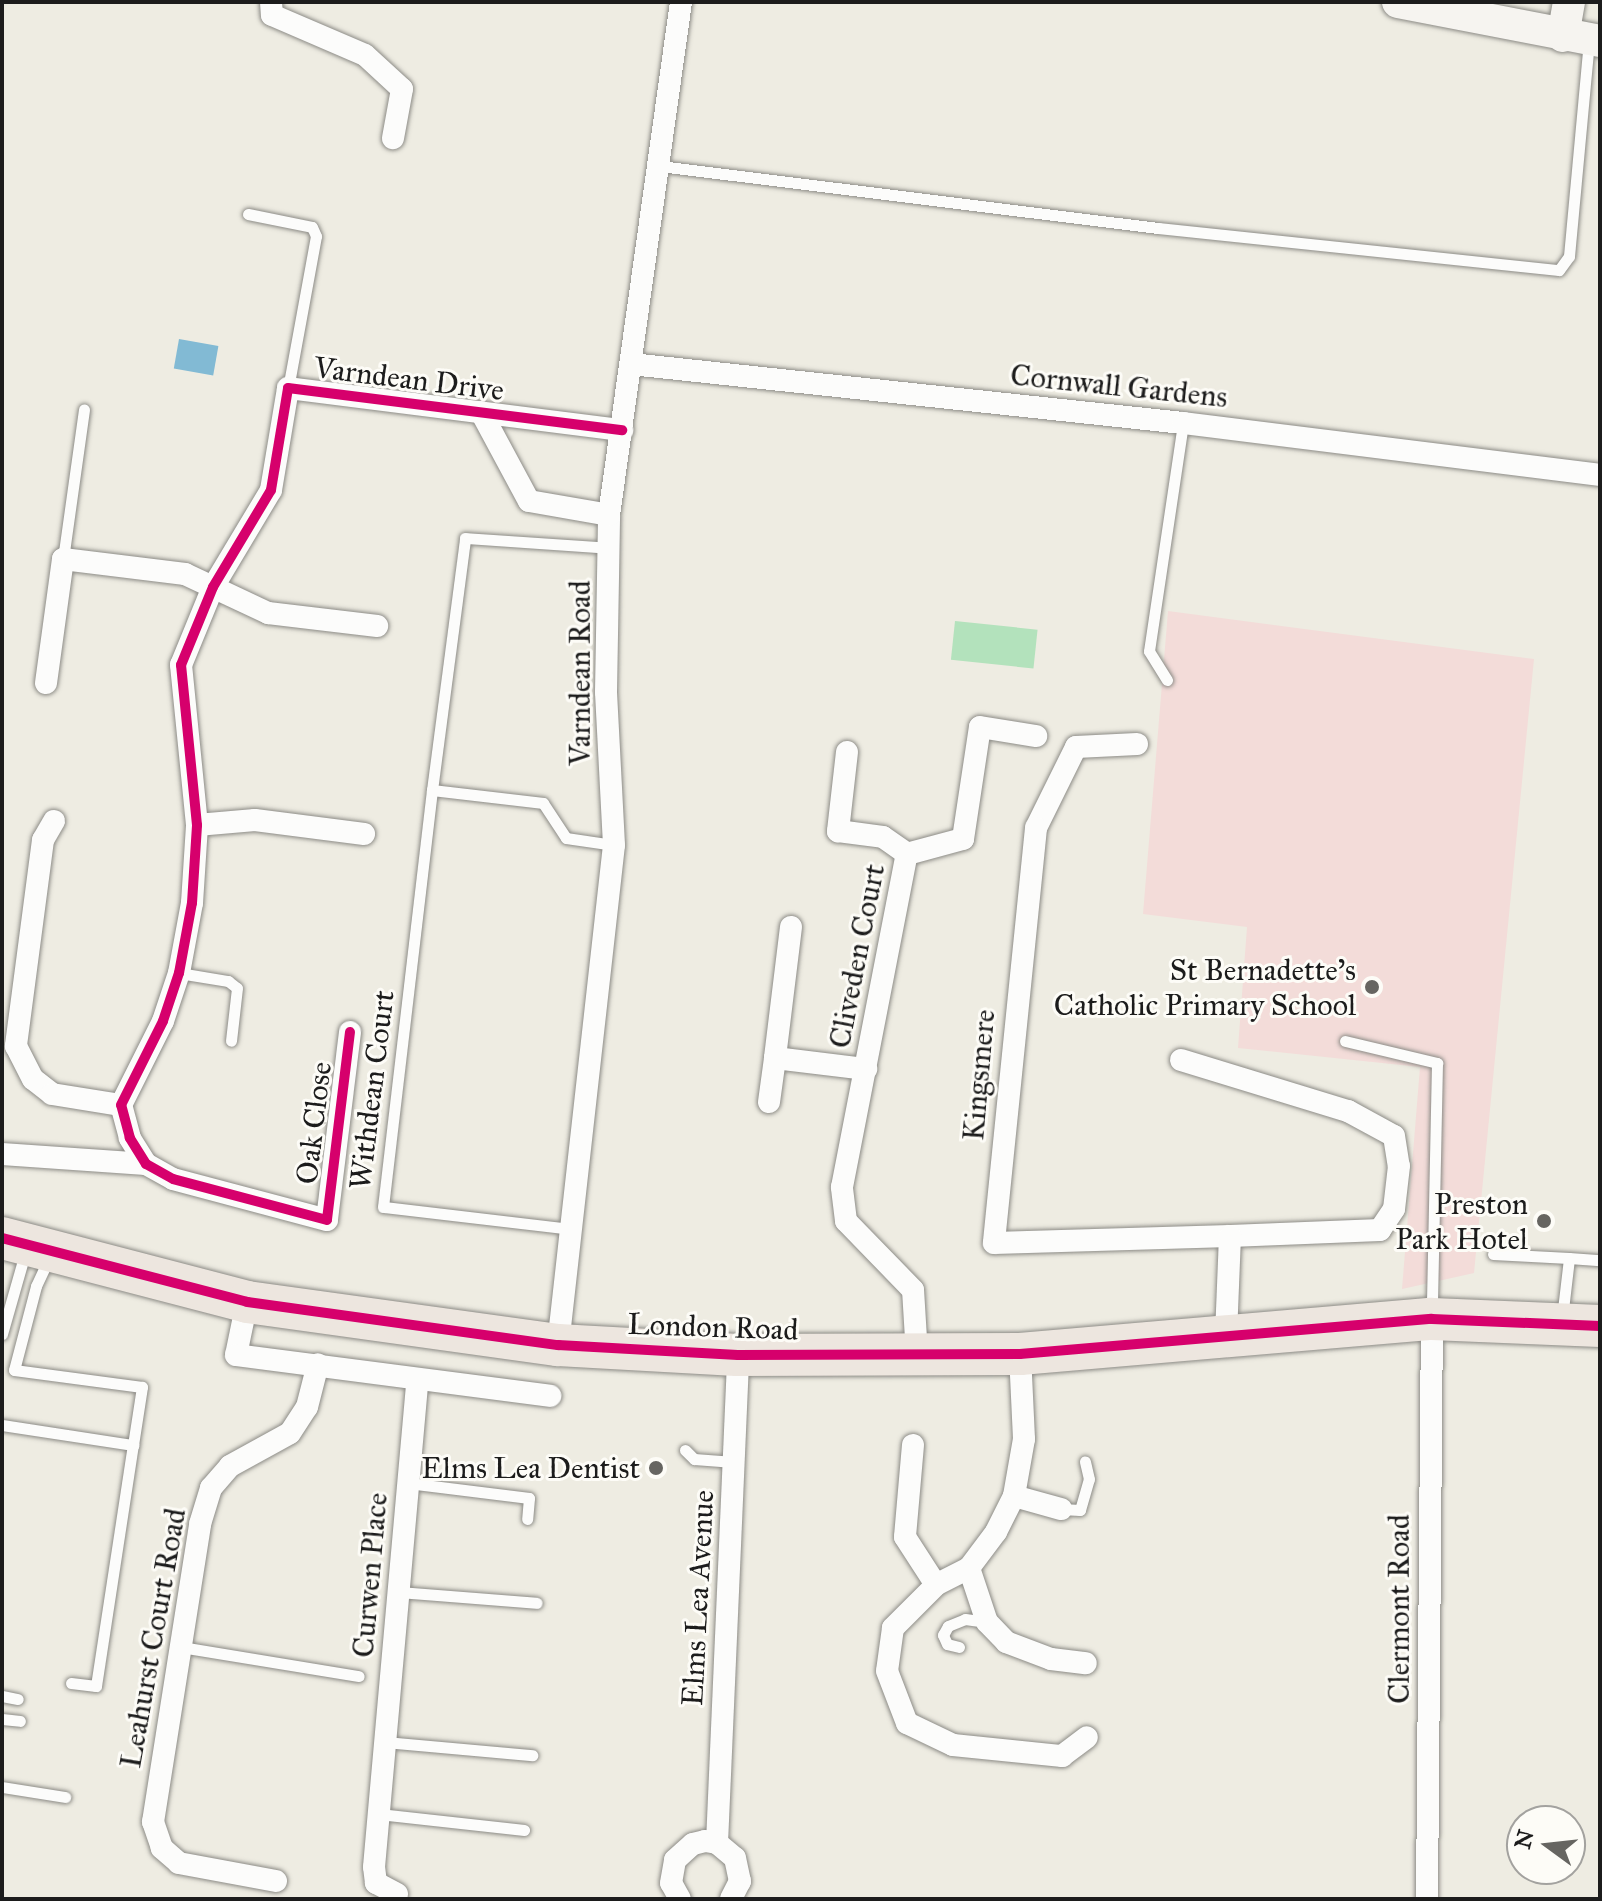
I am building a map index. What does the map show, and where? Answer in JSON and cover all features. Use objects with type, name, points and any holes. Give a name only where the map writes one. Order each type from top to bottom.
[{"type":"highway","name":"London Road","points":[[27,1246],[247,1302],[558,1345],[738,1355],[1020,1354],[1432,1319],[1581,1324]]},
{"type":"street","points":[[271,2],[272,15],[365,55],[402,89],[393,138]]},
{"type":"street","name":"Varndean Road","points":[[558,1345],[614,845],[606,692],[609,515],[681,2]]},
{"type":"street","points":[[1398,2],[1584,39]]},
{"type":"street","points":[[1569,2],[1584,39]]},
{"type":"street","name":"Cornwall Gardens","points":[[631,364],[1183,423],[1600,475]]},
{"type":"street","name":"Varndean Drive","points":[[121,1105],[163,1021],[179,973],[192,903],[197,825],[181,665],[213,587],[271,490],[288,388],[622,430]]},
{"type":"street","name":"Varndean Drive","points":[[481,412],[529,501],[609,515]]},
{"type":"street","points":[[46,683],[63,559],[185,574],[268,613],[377,626]]},
{"type":"street","name":"Cliveden Court","points":[[907,854],[963,839],[980,727],[1036,736]]},
{"type":"street","name":"Kingsmere","points":[[1137,744],[1076,747],[1036,828],[994,1243],[1380,1230],[1394,1209],[1399,1166],[1394,1136],[1348,1111],[1181,1060]]},
{"type":"street","name":"Cliveden Court","points":[[847,752],[838,831],[883,837],[907,854]]},
{"type":"street","points":[[197,825],[255,820],[364,834]]},
{"type":"street","points":[[54,821],[43,840],[16,1046],[33,1079],[52,1094],[121,1105],[130,1138],[146,1164]]},
{"type":"street","name":"Cliveden Court","points":[[907,854],[842,1187],[846,1221],[913,1290],[917,1355]]},
{"type":"street","name":"Cliveden Court","points":[[769,1102],[791,927]]},
{"type":"street","name":"Oak Close","points":[[146,1164],[173,1179],[327,1220],[350,1032]]},
{"type":"street","name":"Cliveden Court","points":[[775,1058],[866,1069]]},
{"type":"street","points":[[2,1154],[146,1164]]},
{"type":"street","points":[[1226,1336],[1230,1236]]},
{"type":"street","points":[[247,1302],[236,1355],[550,1396]]},
{"type":"street","name":"Clermont Road","points":[[1427,1899],[1432,1319]]},
{"type":"street","points":[[1020,1354],[1024,1439],[1014,1496],[996,1532],[969,1568],[936,1585],[893,1628],[887,1671],[907,1723],[953,1745],[1062,1756],[1087,1737]]},
{"type":"street","name":"Elms Lea Avenue","points":[[717,1843],[738,1355]]},
{"type":"street","name":"Leahurst Court Road","points":[[276,1881],[179,1863],[157,1841],[154,1812],[211,1488],[230,1466],[290,1433],[307,1407],[318,1364]]},
{"type":"street","name":"Curwen Place","points":[[397,1894],[376,1883],[379,1814],[417,1381]]},
{"type":"street","points":[[913,1445],[905,1537],[936,1585]]},
{"type":"street","points":[[1014,1496],[1061,1509]]},
{"type":"street","points":[[969,1568],[987,1622],[1006,1642],[1051,1659],[1086,1663]]},
{"type":"street","points":[[680,1899],[671,1883],[675,1860],[693,1844],[717,1843],[735,1858],[739,1869],[731,1899]]},
{"type":"lane","points":[[660,166],[1158,228],[1559,270],[1569,256],[1584,39]]},
{"type":"lane","points":[[248,214],[312,227],[316,236],[288,388]]},
{"type":"lane","points":[[63,559],[84,409]]},
{"type":"lane","points":[[1167,680],[1149,651],[1183,423]]},
{"type":"lane","name":"Withdean Court","points":[[571,1229],[383,1207],[465,538],[610,548]]},
{"type":"lane","points":[[432,790],[543,803],[566,838],[614,845]]},
{"type":"lane","points":[[179,973],[228,981],[237,988],[231,1041]]},
{"type":"lane","points":[[1345,1041],[1437,1063],[1432,1319]]},
{"type":"lane","points":[[2,1334],[27,1246]]},
{"type":"lane","points":[[27,1246],[36,1286],[14,1370],[142,1387],[96,1686],[71,1683]]},
{"type":"lane","points":[[1493,1254],[1600,1260]]},
{"type":"lane","points":[[1569,1258],[1581,1324]]},
{"type":"lane","points":[[2,1425],[133,1445]]},
{"type":"lane","points":[[685,1450],[694,1459],[735,1462]]},
{"type":"lane","points":[[1061,1509],[1080,1510],[1089,1479],[1085,1461]]},
{"type":"lane","points":[[408,1483],[529,1498],[527,1519]]},
{"type":"lane","points":[[398,1592],[537,1603]]},
{"type":"lane","points":[[959,1647],[947,1644],[943,1635],[948,1626],[965,1619],[987,1622]]},
{"type":"lane","points":[[181,1647],[359,1676]]},
{"type":"lane","points":[[2,1696],[18,1699]]},
{"type":"lane","points":[[2,1719],[20,1721]]},
{"type":"lane","points":[[385,1742],[532,1755]]},
{"type":"lane","points":[[2,1787],[65,1797]]},
{"type":"lane","points":[[379,1814],[524,1830]]},
{"type":"shaded area","name":"St Bernadette's Catholic Primary School","points":[[1168,611],[1534,659],[1474,1273],[1402,1289],[1420,1067],[1238,1048],[1247,927],[1143,914]]},
{"type":"green space","points":[[955,621],[1038,630],[1033,668],[951,660]]},
{"type":"water","points":[[179,339],[218,346],[213,375],[174,369]]},
{"type":"cycle path","points":[[350,1032],[327,1220],[173,1179],[146,1164],[130,1138],[121,1105],[163,1021],[179,973],[192,903],[197,825],[181,665],[213,587],[271,490],[288,388],[622,430]]},
{"type":"cycle path","points":[[2,1238],[247,1302],[558,1345],[738,1355],[1020,1354],[1432,1319],[1600,1326]]},
{"type":"place","name":"St Bernadette's Catholic Primary School","points":[[1372,987]]},
{"type":"place","name":"Preston Park Hotel","points":[[1544,1221]]},
{"type":"place","name":"Elms Lea Dentist","points":[[656,1468]]}]
